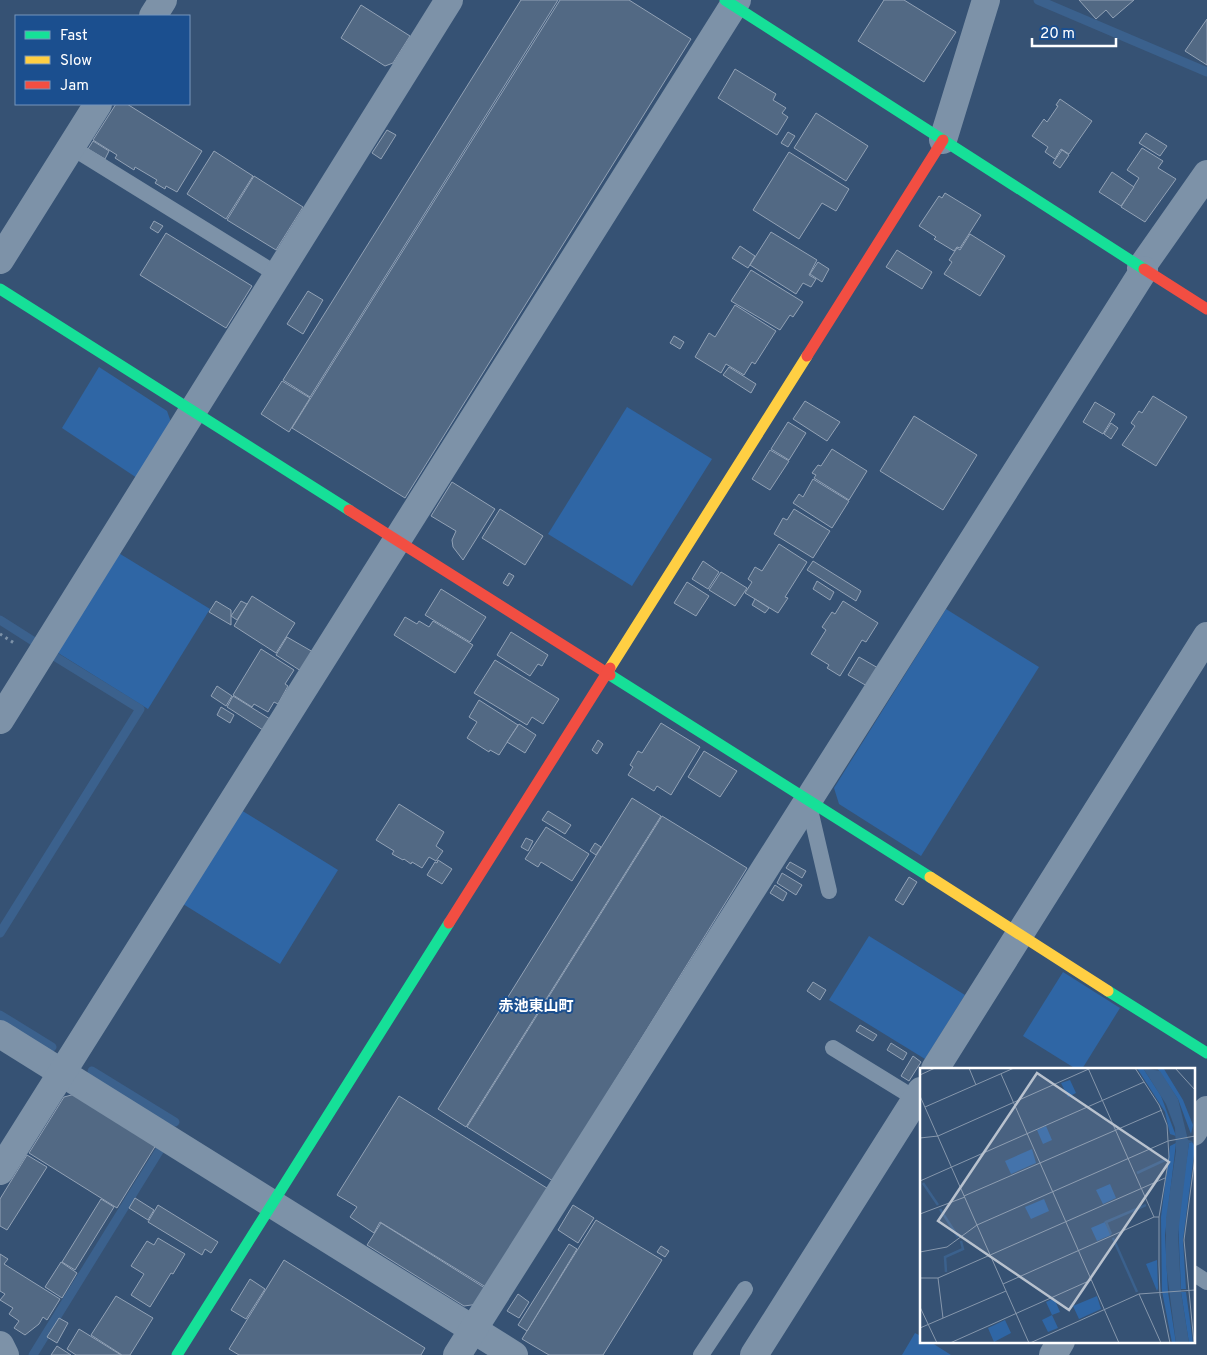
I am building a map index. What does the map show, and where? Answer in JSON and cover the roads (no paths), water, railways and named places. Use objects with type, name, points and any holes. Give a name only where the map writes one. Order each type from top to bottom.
[{"type":"street","points":[[154,15],[163,0]]},
{"type":"street","points":[[0,720],[449,0]]},
{"type":"street","points":[[177,1355],[943,140],[986,0]]},
{"type":"street","points":[[0,1171],[397,540],[732,2],[1207,309]]},
{"type":"street","points":[[0,260],[97,105]]},
{"type":"street","points":[[457,1355],[1143,269],[1207,174]]},
{"type":"street","points":[[0,289],[1207,1053]]},
{"type":"street","points":[[936,1068],[1207,636]]},
{"type":"street","points":[[0,1034],[514,1355]]},
{"type":"street","points":[[754,1355],[918,1095]]},
{"type":"street","points":[[1194,1130],[1207,1110]]},
{"type":"street","points":[[1053,1355],[1061,1342]]},
{"type":"street","points":[[0,1345],[5,1355]]},
{"type":"lane","points":[[71,147],[278,275]]},
{"type":"lane","points":[[808,801],[829,892]]},
{"type":"lane","points":[[833,1048],[918,1095]]},
{"type":"lane","points":[[1194,1274],[1207,1282]]},
{"type":"lane","points":[[701,1355],[745,1289]]},
{"type":"waterway","points":[[1038,0],[1207,72]]},
{"type":"waterway","points":[[0,620],[33,641]]},
{"type":"waterway","points":[[0,933],[140,709],[54,656]]},
{"type":"waterway","points":[[0,1015],[52,1047]]},
{"type":"waterway","points":[[92,1071],[175,1122]]},
{"type":"waterway","points":[[33,1355],[161,1148]]},
{"type":"district","name":"赤池東山町","points":[[536,1007]]}]
